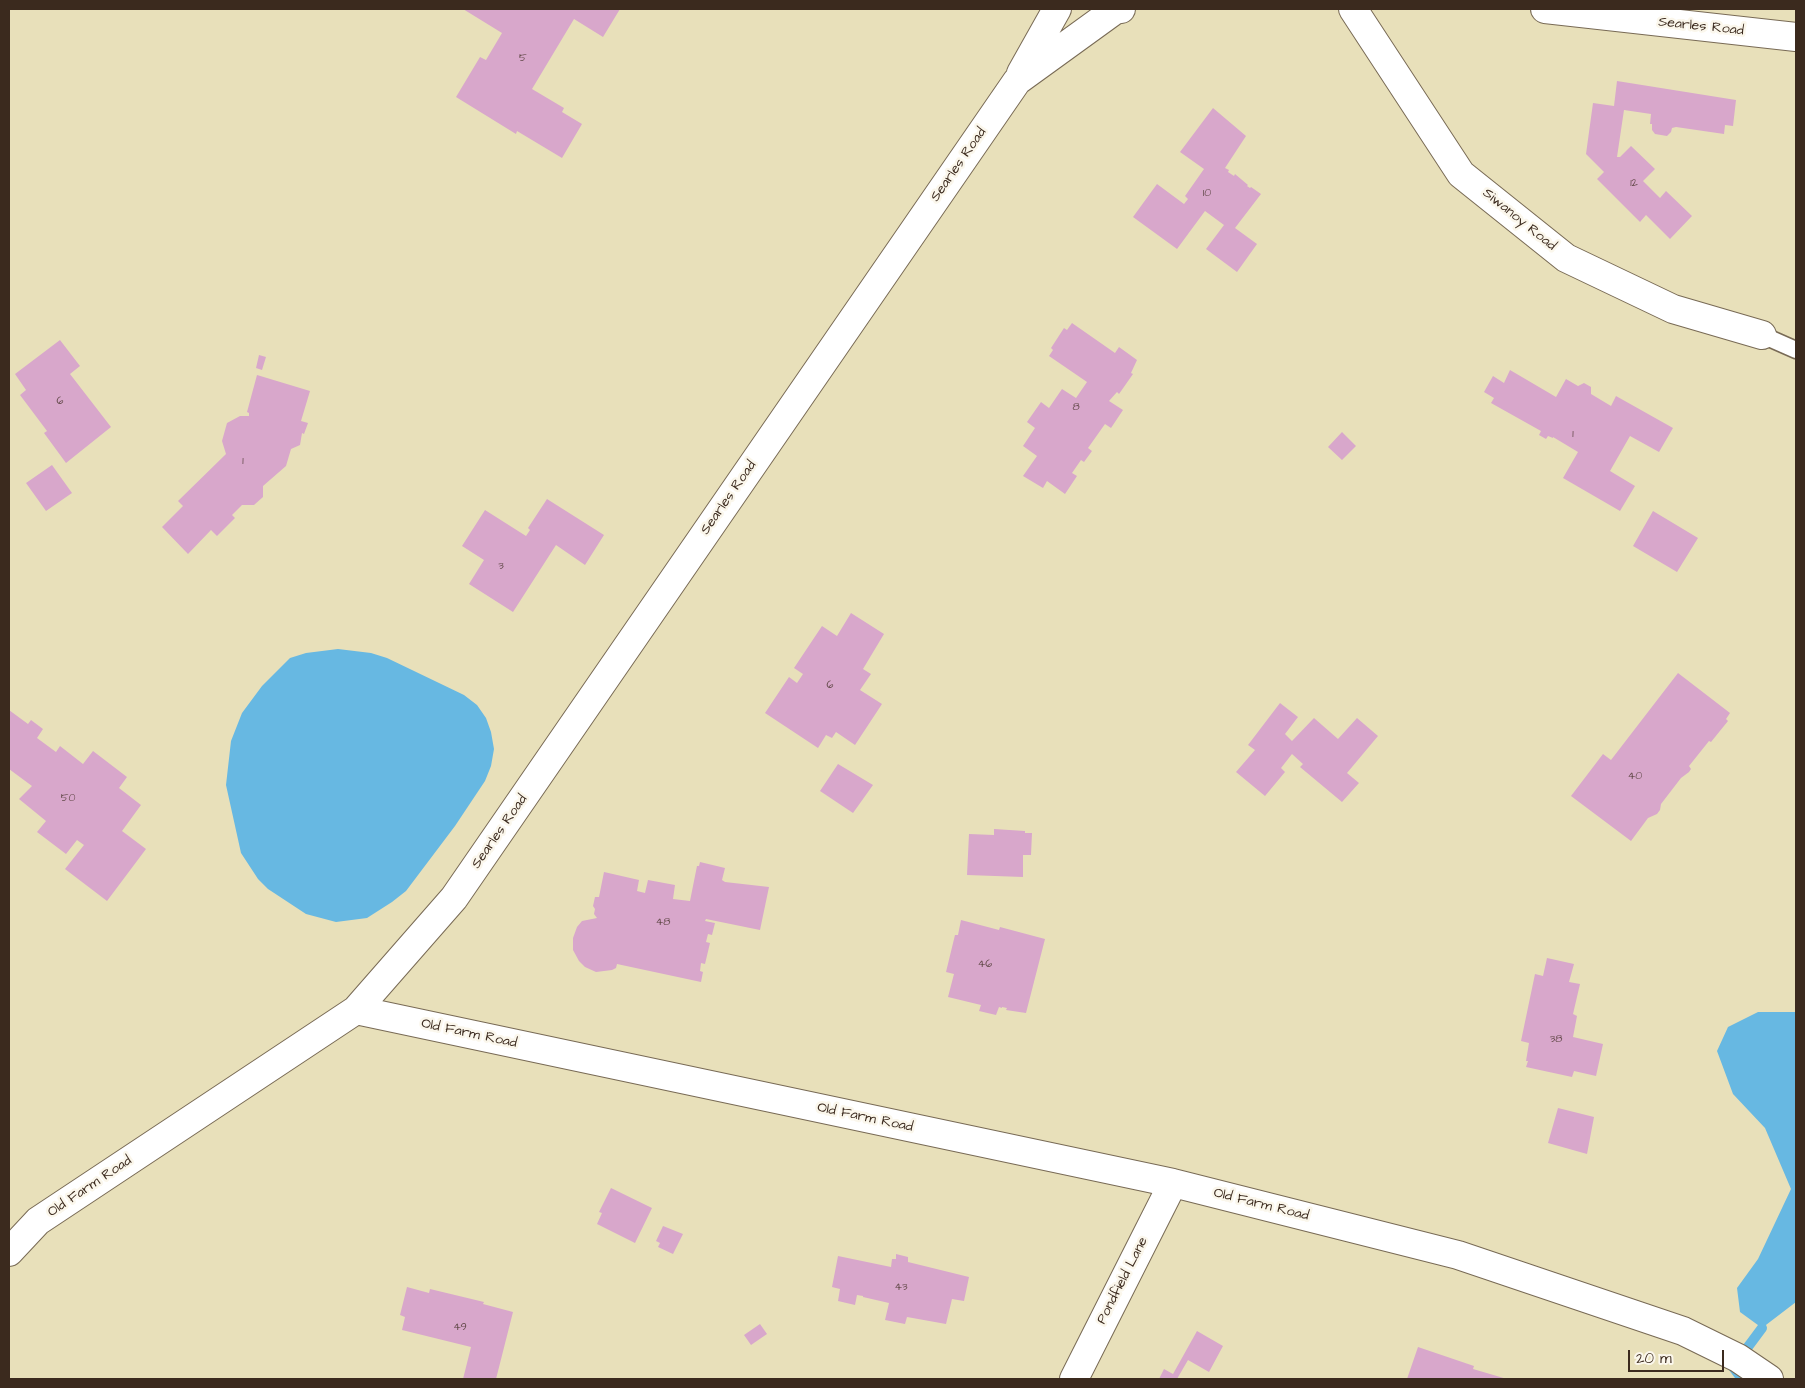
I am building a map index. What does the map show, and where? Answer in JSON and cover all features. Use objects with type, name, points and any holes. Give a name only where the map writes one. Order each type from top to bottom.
[{"type":"street","points":[[1017,81],[1057,9]]},
{"type":"street","name":"Searles Road","points":[[356,1010],[454,898],[1017,81],[1115,10],[1121,9]]},
{"type":"street","name":"Siwanoy Road","points":[[1353,9],[1461,174],[1566,258],[1673,309],[1762,335]]},
{"type":"street","name":"Searles Road","points":[[1546,9],[1796,37]]},
{"type":"street","name":"Old Farm Road","points":[[9,1252],[38,1221],[356,1010],[1173,1183],[1458,1255],[1683,1331],[1738,1358],[1769,1379]]},
{"type":"street","name":"Pondfield Lane","points":[[1074,1379],[1173,1183]]},
{"type":"lane","points":[[1762,335],[1796,350]]},
{"type":"water","points":[[338,649],[371,653],[387,658],[464,695],[477,705],[486,718],[494,749],[491,766],[485,781],[455,826],[406,891],[367,918],[336,922],[306,914],[268,889],[258,879],[241,853],[226,785],[231,741],[242,713],[262,686],[290,658],[306,653]]},
{"type":"water","points":[[1758,1012],[1796,1012],[1796,1302],[1762,1328],[1740,1312],[1737,1288],[1758,1259],[1791,1189],[1765,1128],[1733,1094],[1717,1051],[1728,1027]]},
{"type":"building","points":[[463,9],[620,9],[603,37],[574,19],[532,89],[564,108],[562,112],[582,124],[562,158],[517,131],[516,134],[456,97],[480,57],[486,60],[502,33]]},
{"type":"building","points":[[1617,81],[1736,100],[1733,126],[1725,125],[1724,134],[1676,127],[1672,128],[1667,136],[1655,134],[1652,130],[1652,124],[1650,124],[1651,114],[1624,110],[1617,157],[1620,157],[1631,146],[1655,169],[1643,181],[1660,198],[1666,191],[1692,216],[1670,239],[1646,215],[1640,222],[1597,179],[1604,172],[1586,154],[1593,103],[1614,106]]},
{"type":"building","points":[[1213,108],[1246,136],[1225,168],[1234,176],[1235,174],[1247,186],[1261,194],[1235,228],[1257,244],[1237,272],[1206,249],[1224,225],[1205,211],[1177,249],[1133,217],[1157,184],[1184,204],[1188,199],[1185,196],[1204,169],[1180,152]]},
{"type":"building","points":[[1072,323],[1115,353],[1119,347],[1137,360],[1131,373],[1133,374],[1119,394],[1117,392],[1109,401],[1123,410],[1111,428],[1105,424],[1088,448],[1092,451],[1084,462],[1081,460],[1072,473],[1077,476],[1065,494],[1047,481],[1043,488],[1023,476],[1037,456],[1023,446],[1035,428],[1027,422],[1041,402],[1049,408],[1062,389],[1076,398],[1087,382],[1049,356],[1053,350],[1051,348],[1064,328],[1067,330]]},
{"type":"building","points":[[60,340],[80,366],[70,374],[111,427],[66,463],[44,433],[47,431],[20,395],[26,390],[15,374]]},
{"type":"building","points":[[259,355],[266,357],[262,370],[256,368]]},
{"type":"building","points":[[1510,370],[1556,397],[1566,379],[1578,386],[1584,383],[1591,387],[1591,394],[1611,406],[1616,396],[1673,428],[1659,452],[1630,436],[1610,471],[1635,486],[1620,511],[1563,478],[1578,452],[1553,437],[1548,436],[1546,439],[1539,435],[1541,431],[1491,403],[1494,398],[1484,392],[1493,376],[1504,383]]},
{"type":"building","points":[[257,375],[310,391],[301,421],[308,423],[304,434],[302,433],[300,445],[291,449],[286,466],[263,486],[263,497],[254,505],[242,505],[232,515],[235,518],[217,536],[211,530],[188,554],[162,527],[183,506],[178,501],[226,454],[222,441],[227,423],[240,416],[249,416],[247,412]]},
{"type":"building","points":[[1342,432],[1356,446],[1342,460],[1328,447]]},
{"type":"building","points":[[52,465],[72,493],[46,511],[26,483]]},
{"type":"building","points":[[547,499],[604,535],[585,565],[556,545],[513,612],[469,584],[484,560],[462,546],[485,510],[526,536],[530,530],[528,528]]},
{"type":"building","points":[[1653,511],[1698,538],[1677,572],[1633,546]]},
{"type":"building","points":[[851,613],[884,634],[863,669],[871,674],[860,690],[882,704],[855,745],[836,732],[832,738],[826,735],[818,748],[765,713],[789,677],[797,683],[803,674],[794,668],[822,626],[837,636]]},
{"type":"building","points":[[1678,673],[1730,713],[1726,719],[1728,721],[1689,766],[1691,769],[1689,772],[1681,778],[1661,804],[1657,814],[1648,818],[1631,841],[1571,796],[1603,754],[1611,760]]},
{"type":"building","points":[[1280,703],[1298,717],[1285,734],[1292,741],[1314,718],[1338,739],[1357,718],[1378,736],[1347,773],[1359,783],[1342,802],[1300,767],[1303,764],[1292,754],[1281,768],[1285,772],[1265,796],[1236,772],[1255,750],[1248,745]]},
{"type":"building","points":[[9,710],[28,724],[31,720],[43,729],[37,738],[56,752],[60,746],[83,764],[93,751],[127,777],[119,788],[141,805],[122,831],[146,849],[107,901],[65,869],[84,845],[77,840],[66,854],[37,832],[46,821],[19,799],[32,786],[9,769]]},
{"type":"building","points":[[838,764],[873,785],[853,813],[820,791]]},
{"type":"building","points":[[994,829],[1032,833],[1031,855],[1023,855],[1023,877],[967,875],[969,834],[994,835]]},
{"type":"building","points":[[700,862],[725,868],[722,880],[725,882],[769,887],[760,930],[706,919],[705,921],[715,923],[712,935],[708,934],[706,942],[710,943],[705,964],[701,963],[700,971],[703,972],[701,982],[617,964],[616,968],[612,970],[596,972],[585,967],[579,961],[573,950],[573,938],[577,927],[582,921],[597,918],[594,914],[595,909],[593,906],[595,897],[599,897],[604,872],[639,880],[637,891],[645,893],[648,880],[675,885],[673,899],[690,901],[697,866],[699,866]]},
{"type":"building","points":[[961,920],[999,930],[1000,927],[1045,939],[1026,1013],[999,1007],[996,1015],[979,1011],[981,1005],[948,997],[954,974],[946,972],[955,935],[958,935]]},
{"type":"building","points":[[1547,958],[1574,964],[1569,982],[1580,984],[1573,1014],[1577,1016],[1573,1037],[1603,1044],[1596,1076],[1574,1071],[1572,1077],[1526,1067],[1529,1043],[1521,1041],[1535,974],[1543,976]]},
{"type":"building","points":[[1558,1108],[1594,1117],[1587,1154],[1548,1143]]},
{"type":"building","points":[[611,1188],[652,1208],[635,1243],[597,1224],[602,1213],[599,1212]]},
{"type":"building","points":[[663,1226],[683,1234],[673,1254],[658,1247],[660,1243],[656,1241]]},
{"type":"building","points":[[896,1254],[908,1257],[908,1262],[969,1277],[964,1301],[952,1299],[946,1324],[907,1317],[905,1324],[885,1320],[889,1303],[863,1296],[857,1295],[855,1305],[838,1301],[840,1289],[832,1287],[838,1256],[891,1267],[892,1259],[896,1259]]},
{"type":"building","points":[[407,1287],[429,1293],[430,1289],[484,1302],[483,1304],[513,1312],[496,1379],[463,1379],[471,1347],[402,1330],[405,1317],[400,1315]]},
{"type":"building","points":[[760,1324],[767,1334],[751,1345],[744,1335]]},
{"type":"building","points":[[1197,1331],[1223,1346],[1209,1372],[1188,1360],[1177,1379],[1159,1379],[1164,1369],[1173,1374]]},
{"type":"building","points":[[1418,1347],[1474,1366],[1473,1369],[1507,1379],[1407,1379]]},
{"type":"waterway","points":[[1742,1379],[1733,1367],[1762,1328]]}]
